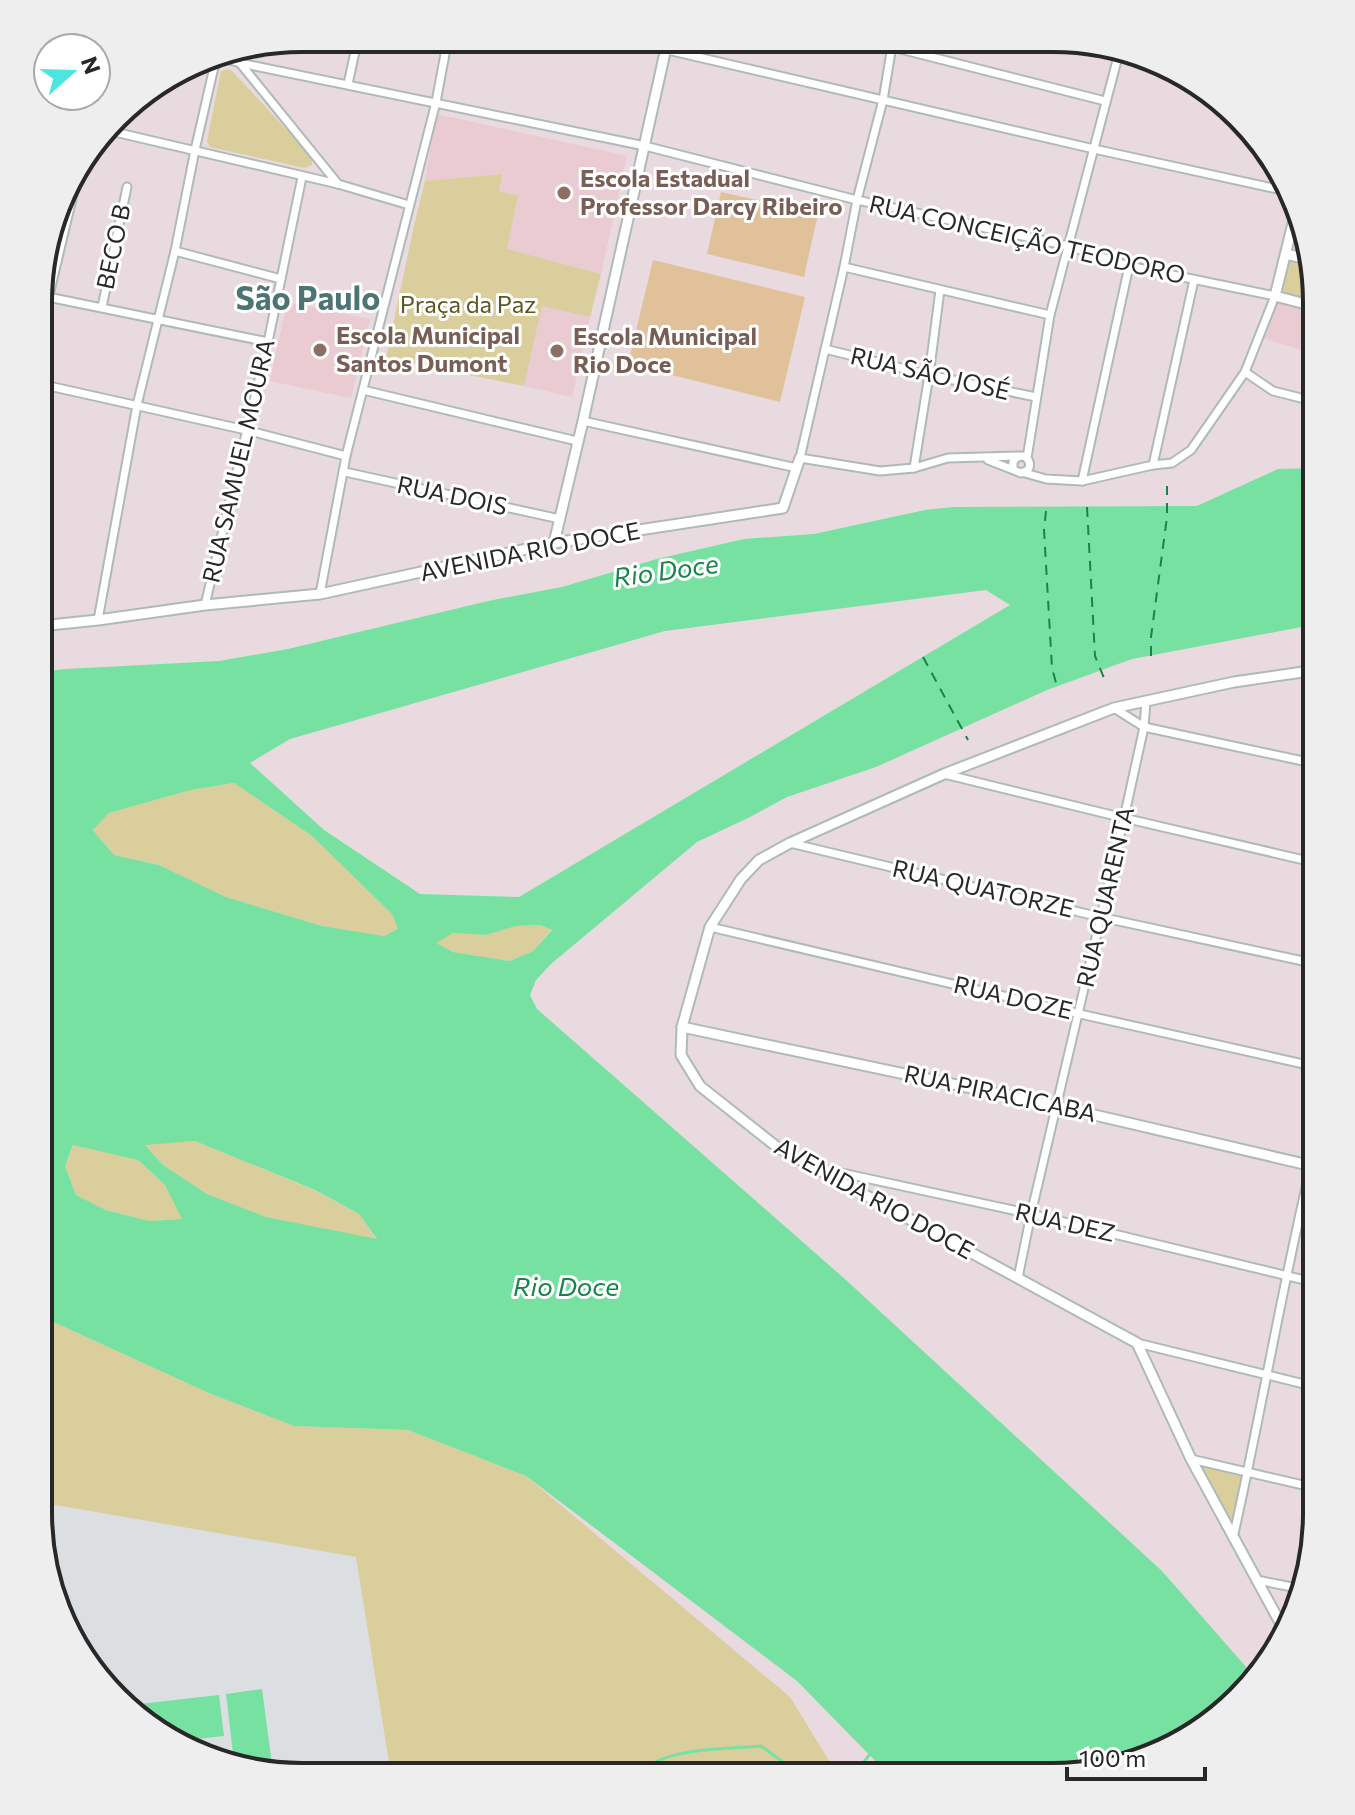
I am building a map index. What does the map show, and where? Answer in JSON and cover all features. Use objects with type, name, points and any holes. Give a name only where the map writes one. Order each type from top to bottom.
[{"type":"street","points":[[700,52],[883,100],[1275,189]]},
{"type":"street","points":[[798,463],[857,200],[883,100],[891,52]]},
{"type":"street","points":[[926,52],[1105,101]]},
{"type":"street","points":[[348,84],[355,53]]},
{"type":"street","points":[[320,594],[346,456],[436,102],[445,53]]},
{"type":"street","points":[[554,543],[665,53]]},
{"type":"street","name":"RUA CONCEIÇÃO TEODORO","points":[[236,61],[645,146],[857,200],[1068,246],[1129,266],[1275,296]]},
{"type":"street","points":[[1024,457],[1050,315],[1117,61]]},
{"type":"street","points":[[240,63],[338,184]]},
{"type":"street","points":[[98,620],[137,405],[175,251],[214,69]]},
{"type":"street","points":[[118,133],[338,184],[409,205]]},
{"type":"street","name":"RUA SAMUEL MOURA","points":[[205,605],[268,342],[302,177]]},
{"type":"street","name":"BECO B","points":[[102,307],[127,187]]},
{"type":"street","points":[[982,458],[1018,473],[1046,479],[1082,481],[1172,463],[1191,450],[1245,372],[1275,296],[1292,230]]},
{"type":"street","points":[[175,251],[281,279]]},
{"type":"street","points":[[1286,254],[1298,255]]},
{"type":"street","points":[[1082,481],[1129,266]]},
{"type":"street","points":[[844,267],[1050,315]]},
{"type":"street","points":[[1153,465],[1194,280]]},
{"type":"street","points":[[914,468],[940,290]]},
{"type":"street","points":[[1275,296],[1303,303]]},
{"type":"street","points":[[52,298],[268,342]]},
{"type":"street","name":"RUA SÃO JOSÉ","points":[[825,349],[1036,397]]},
{"type":"street","points":[[1245,372],[1273,391],[1303,398]]},
{"type":"street","points":[[52,387],[346,456]]},
{"type":"street","points":[[363,390],[577,441]]},
{"type":"street","points":[[583,421],[798,463],[880,471],[914,468],[948,458],[1024,457]]},
{"type":"street","points":[[1024,457],[1030,464],[1025,473]]},
{"type":"street","points":[[1013,469],[1014,459],[1024,457]]},
{"type":"street","name":"AVENIDA RIO DOCE","points":[[52,625],[320,594],[554,543],[783,508],[798,463]]},
{"type":"street","name":"RUA DOIS","points":[[345,472],[560,519]]},
{"type":"street","name":"AVENIDA RIO DOCE","points":[[1137,1343],[777,1147],[700,1086],[681,1055],[682,1027],[710,927],[741,879],[759,860],[944,774],[1114,708],[1234,682],[1303,672]]},
{"type":"street","name":"RUA QUARENTA","points":[[1018,1278],[1124,818],[1144,727],[1146,701]]},
{"type":"street","points":[[1114,708],[1144,727],[1303,761]]},
{"type":"street","points":[[944,774],[1303,860]]},
{"type":"street","name":"RUA QUATORZE","points":[[790,843],[1100,917],[1302,961]]},
{"type":"street","name":"RUA DOZE","points":[[710,927],[1302,1064]]},
{"type":"street","name":"RUA PIRACICABA","points":[[682,1027],[1056,1106],[1302,1163]]},
{"type":"street","name":"RUA DEZ","points":[[813,1167],[1031,1214],[1302,1279]]},
{"type":"street","points":[[1233,1538],[1286,1275],[1302,1212]]},
{"type":"street","points":[[1137,1343],[1302,1384]]},
{"type":"street","points":[[1137,1343],[1191,1459],[1278,1620]]},
{"type":"street","points":[[1191,1459],[1302,1485]]},
{"type":"street","points":[[1257,1580],[1292,1587]]},
{"type":"shaded area","name":"Escola Estadual Professor Darcy Ribeiro","points":[[436,114],[627,156],[601,274],[507,249],[518,196],[499,191],[501,174],[425,181]]},
{"type":"shaded area","points":[[721,192],[818,214],[804,277],[707,254]]},
{"type":"shaded area","points":[[653,260],[805,297],[780,402],[628,364]]},
{"type":"shaded area","points":[[1275,301],[1303,310],[1303,350],[1262,338]]},
{"type":"shaded area","name":"Escola Municipal Santos Dumont","points":[[287,302],[370,319],[351,398],[270,381]]},
{"type":"shaded area","name":"Escola Municipal Rio Doce","points":[[542,306],[590,317],[572,397],[524,386]]},
{"type":"shaded area","points":[[52,1504],[356,1557],[389,1763],[270,1761],[206,1744],[150,1711],[125,1690],[94,1652],[71,1609],[54,1545]]},
{"type":"green space","points":[[228,69],[311,156],[312,165],[304,168],[210,147],[207,141],[221,71]]},
{"type":"green space","name":"Praça da Paz","points":[[502,174],[499,191],[518,196],[507,249],[601,274],[590,317],[542,306],[524,386],[386,358],[425,181]]},
{"type":"green space","points":[[1287,258],[1299,261],[1303,298],[1279,292]]},
{"type":"green space","points":[[234,783],[312,836],[392,914],[399,929],[384,936],[322,926],[226,897],[159,865],[114,855],[93,830],[109,813],[191,790]]},
{"type":"green space","points":[[541,925],[552,929],[533,951],[510,961],[453,952],[435,943],[452,933],[486,935],[516,926]]},
{"type":"green space","points":[[195,1141],[314,1190],[359,1214],[377,1240],[266,1217],[207,1194],[163,1165],[144,1144]]},
{"type":"green space","points":[[74,1144],[138,1160],[165,1185],[183,1219],[150,1221],[106,1210],[76,1195],[65,1166]]},
{"type":"green space","points":[[52,1321],[211,1394],[294,1426],[408,1430],[526,1476],[790,1697],[832,1763],[389,1763],[356,1557],[52,1504]]},
{"type":"green space","points":[[1191,1459],[1248,1473],[1233,1538]]},
{"type":"water","name":"Rio Doce","points":[[1303,468],[1303,627],[1132,659],[1047,690],[876,767],[787,797],[697,842],[551,964],[536,980],[530,995],[537,1009],[846,1280],[1162,1571],[1248,1669],[1218,1701],[1192,1721],[1149,1744],[1085,1761],[877,1763],[797,1681],[526,1476],[408,1430],[294,1426],[211,1394],[52,1321],[52,671],[219,661],[288,649],[488,601],[562,587],[657,559],[744,539],[814,534],[925,510],[953,507],[1197,506],[1278,469]],"holes":[[[986,590],[1010,605],[519,897],[420,894],[324,830],[250,763],[290,739],[665,631]],[[234,783],[312,836],[392,914],[398,929],[384,936],[322,926],[226,897],[159,865],[114,855],[93,830],[109,813],[191,790]],[[541,925],[552,930],[533,951],[510,961],[453,952],[436,943],[453,933],[486,935],[516,926]],[[195,1141],[315,1190],[359,1214],[377,1239],[266,1217],[207,1194],[163,1165],[145,1145]],[[73,1145],[138,1160],[165,1185],[182,1219],[150,1221],[106,1210],[76,1195],[65,1166]]]},
{"type":"water","points":[[262,1689],[272,1761],[233,1753],[226,1694]]},
{"type":"water","points":[[219,1695],[224,1736],[196,1739],[141,1704]]},
{"type":"waterway","points":[[653,1763],[694,1751],[761,1746],[784,1763]]},
{"type":"waterway","points":[[863,1763],[870,1754]]},
{"type":"ferry route","points":[[1151,656],[1167,517],[1167,486]]},
{"type":"ferry route","points":[[1087,507],[1095,656],[1104,678]]},
{"type":"ferry route","points":[[1046,511],[1044,530],[1052,668],[1058,690]]},
{"type":"ferry route","points":[[923,657],[968,740]]},
{"type":"place","name":"Escola Estadual Professor Darcy Ribeiro","points":[[564,193]]},
{"type":"place","name":"Escola Municipal Santos Dumont","points":[[320,350]]},
{"type":"place","name":"Escola Municipal Rio Doce","points":[[557,351]]},
{"type":"district","name":"São Paulo","points":[[308,299]]}]
